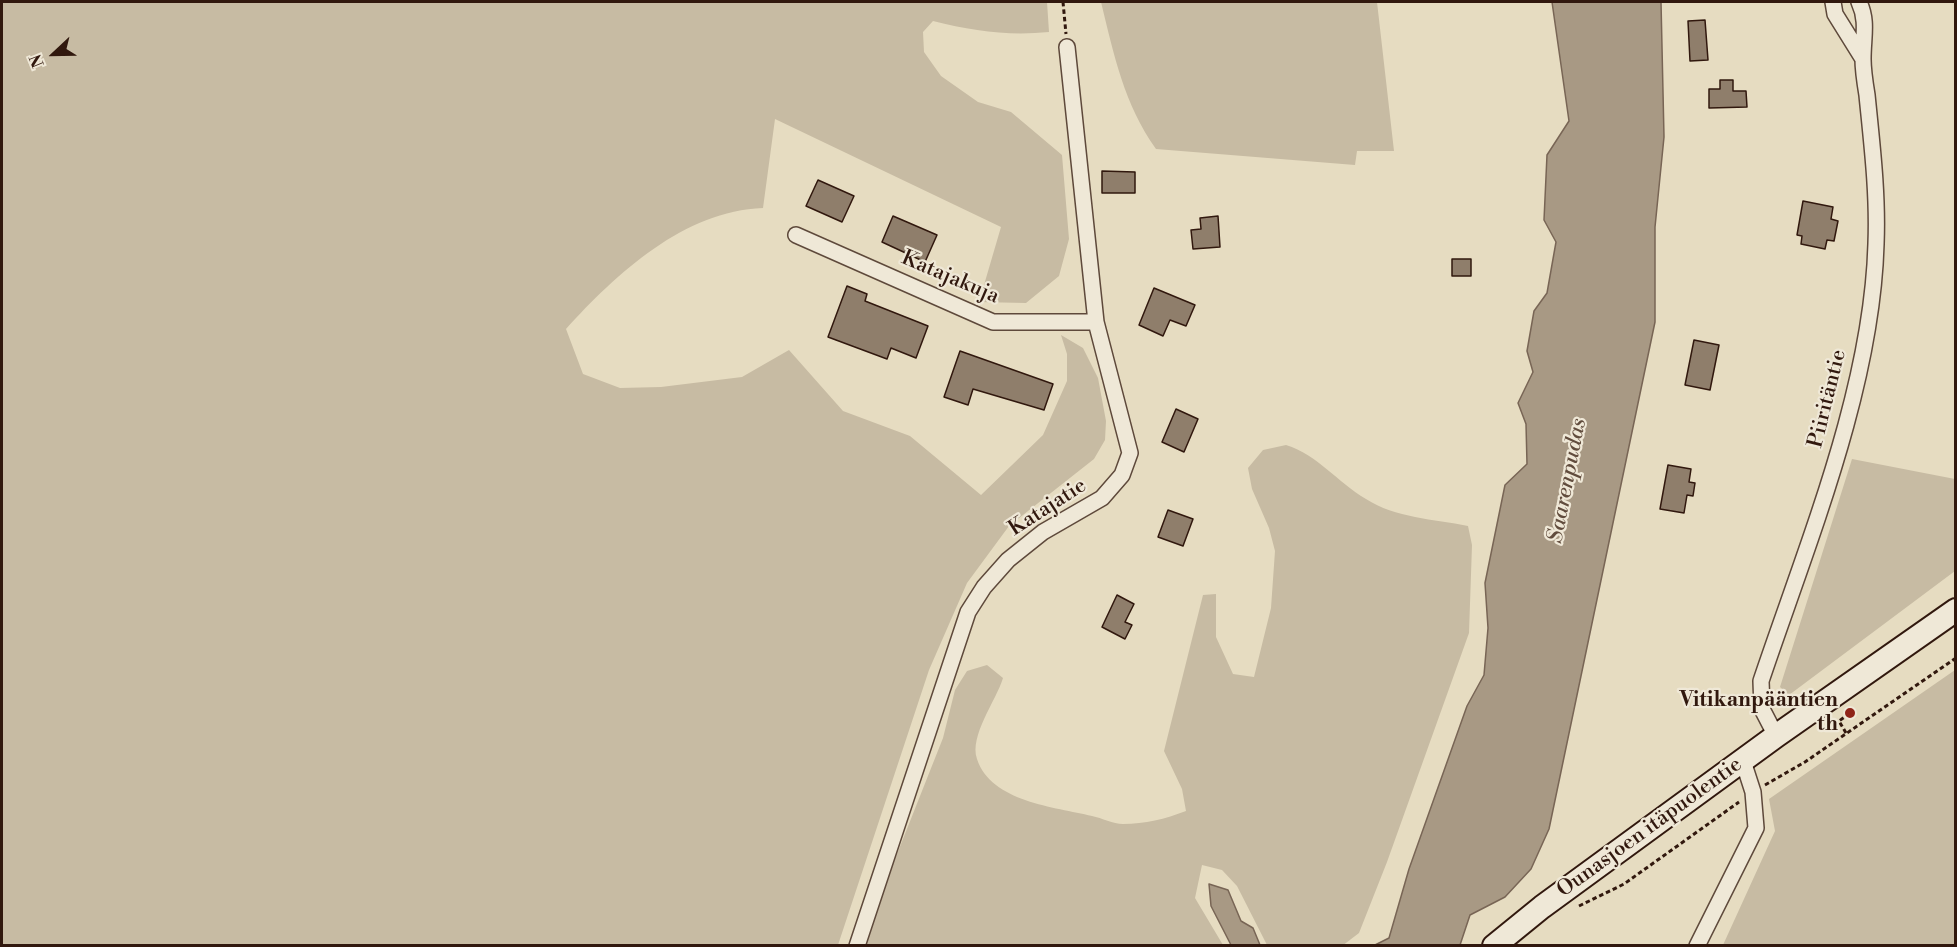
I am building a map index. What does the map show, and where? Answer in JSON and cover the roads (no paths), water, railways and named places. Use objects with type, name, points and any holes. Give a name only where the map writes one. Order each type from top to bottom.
[{"type":"main road","name":"Ounasjoen itäpuolentie","points":[[1494,945],[1542,907],[1776,736],[1956,610]]},
{"type":"street","name":"Piiritäntie","points":[[1833,2],[1835,14],[1863,59]]},
{"type":"street","name":"Piiritäntie","points":[[1776,736],[1762,709],[1761,681],[1830,476],[1856,379],[1869,314],[1876,246],[1877,197],[1863,59],[1866,16],[1859,2]]},
{"type":"street","name":"Katajatie","points":[[856,945],[968,612],[984,587],[1008,560],[1043,532],[1102,498],[1122,475],[1130,453],[1096,322],[1067,47]]},
{"type":"street","name":"Katajakuja","points":[[796,235],[993,322],[1096,322]]},
{"type":"street","points":[[1697,945],[1756,828],[1754,792],[1743,761]]},
{"type":"water","name":"Saarenpudas","points":[[1552,2],[1661,2],[1664,137],[1655,227],[1655,322],[1549,829],[1531,869],[1505,897],[1470,915],[1460,945],[1375,945],[1389,938],[1409,869],[1467,706],[1484,675],[1488,628],[1485,583],[1505,485],[1527,464],[1526,424],[1518,403],[1533,372],[1527,351],[1534,311],[1547,293],[1556,242],[1544,220],[1547,155],[1569,121]]},
{"type":"water","points":[[1209,884],[1228,890],[1241,921],[1253,928],[1260,945],[1231,945],[1211,906]]},
{"type":"place","name":"Vitikanpääntien th","points":[[1850,713]]}]
